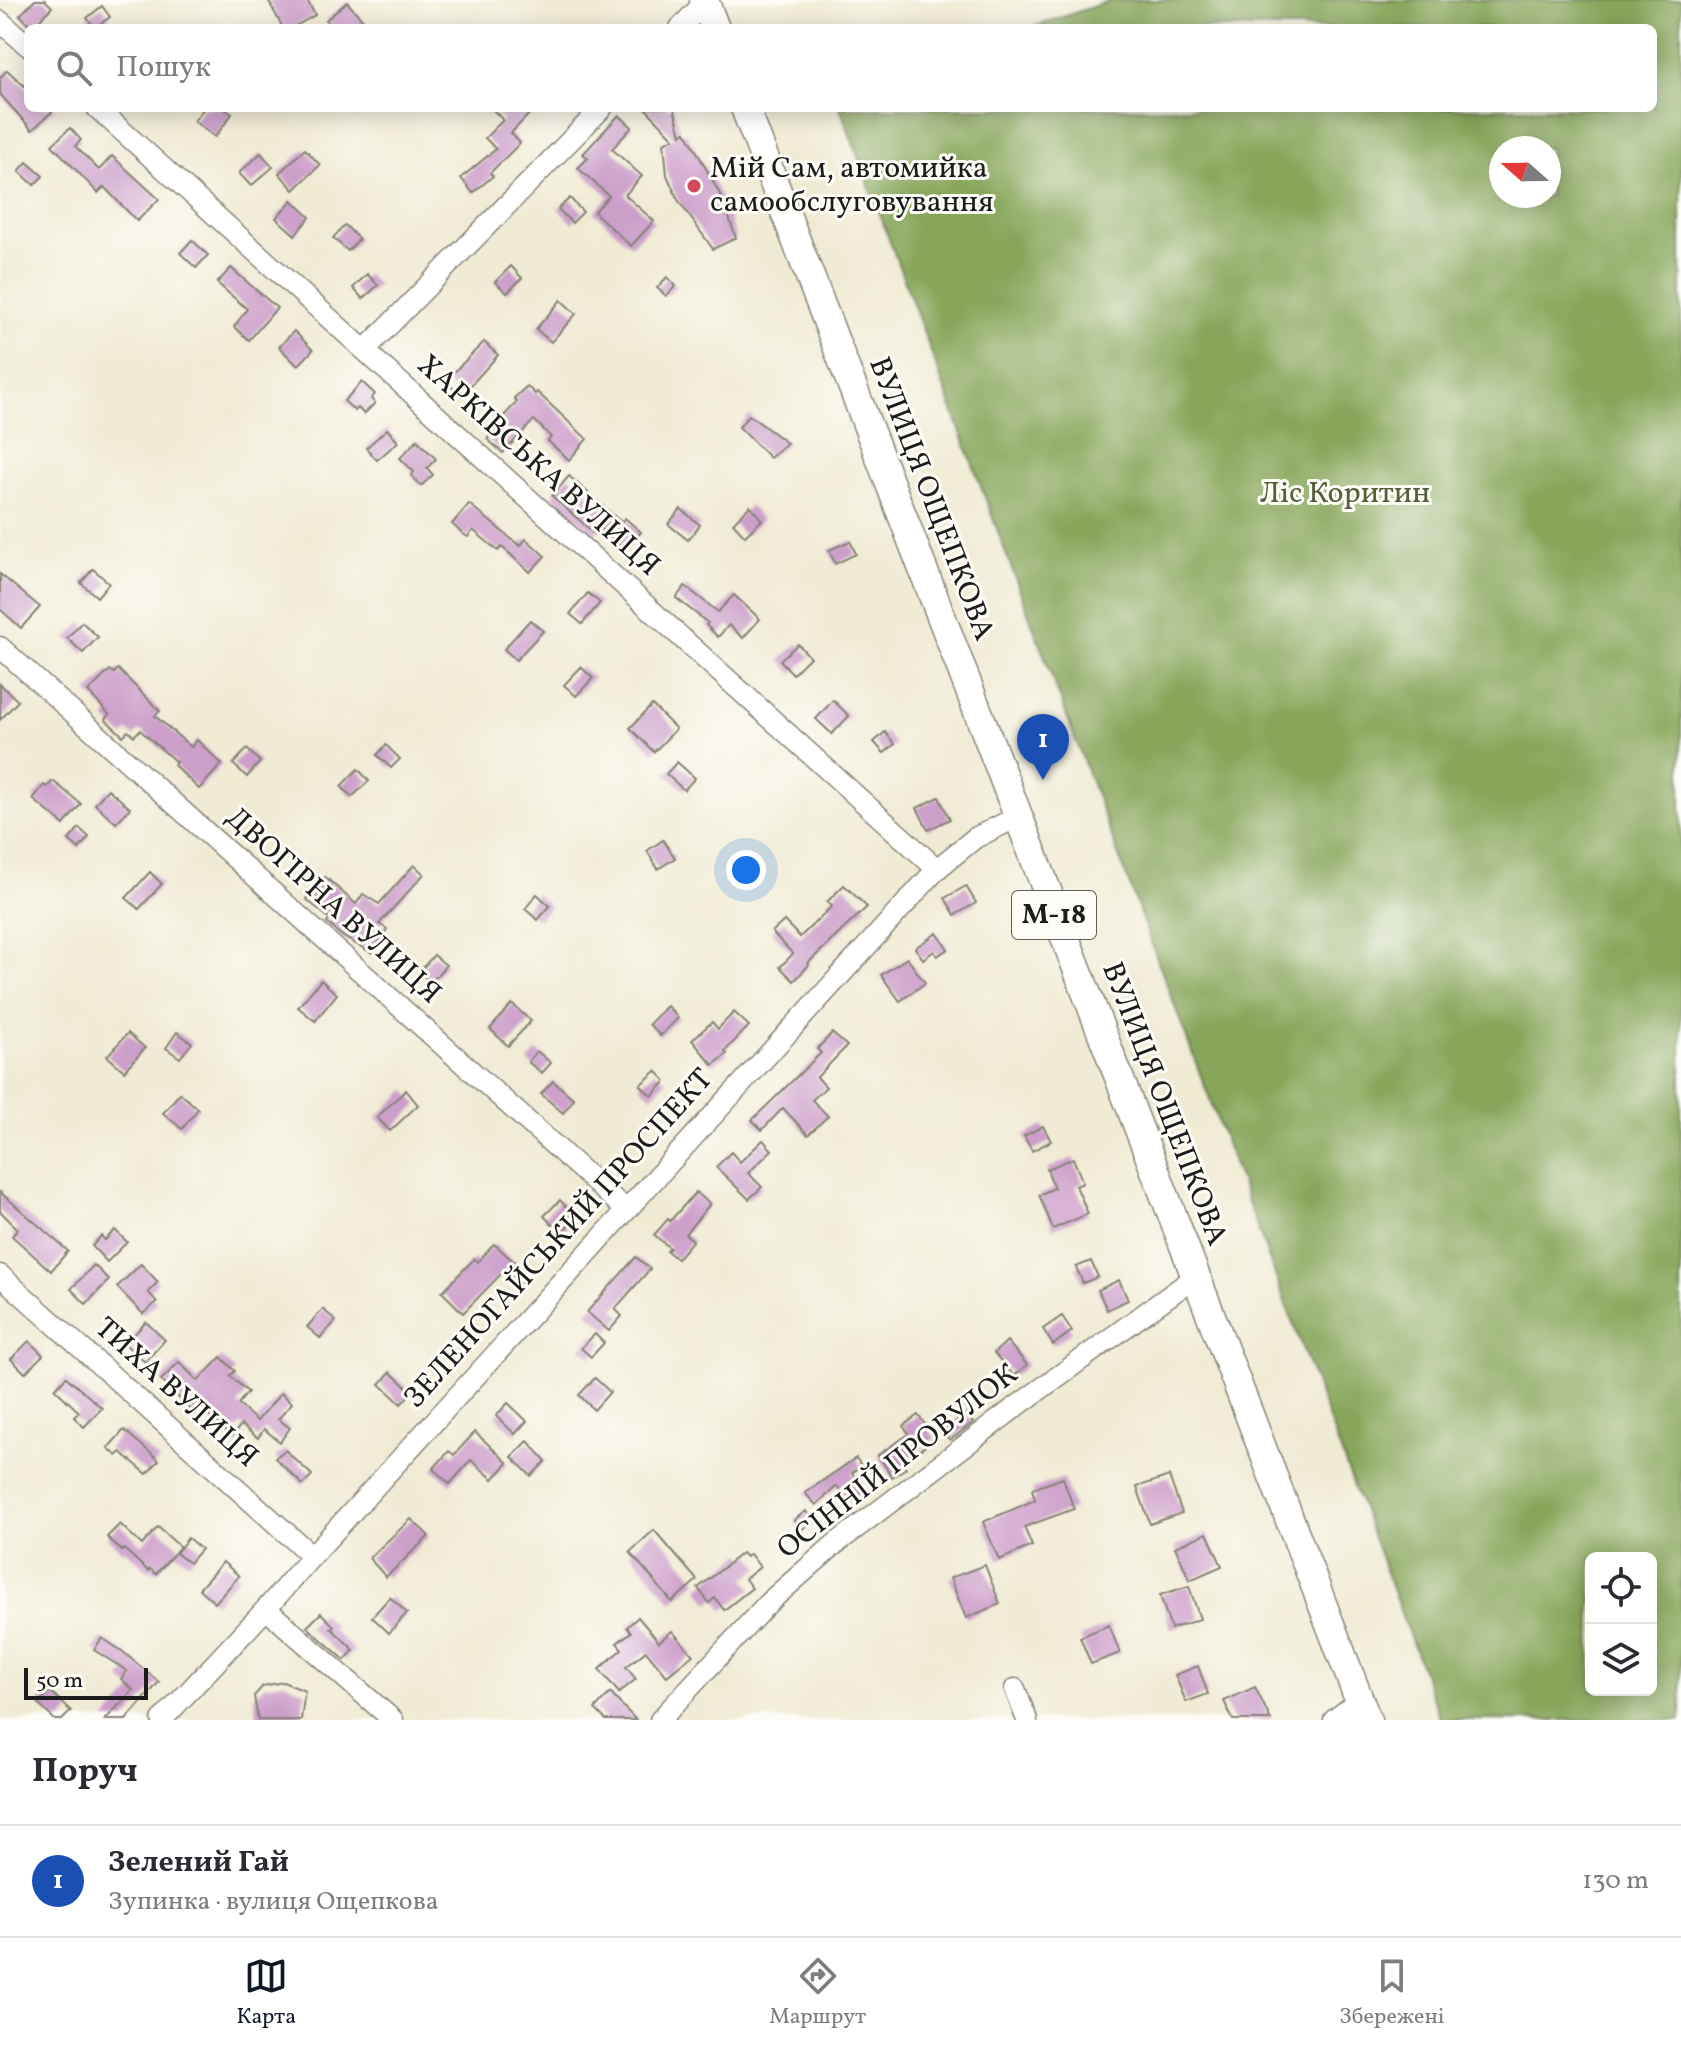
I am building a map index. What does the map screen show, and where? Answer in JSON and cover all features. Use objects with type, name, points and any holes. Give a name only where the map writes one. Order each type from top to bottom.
[{"type":"highway","name":"ВУЛИЦЯ ОЩЕПКОВА","points":[[747,112],[1363,1710]]},
{"type":"street","points":[[686,24],[708,10]]},
{"type":"street","points":[[0,21],[24,42]]},
{"type":"street","name":"ХАРКІВСЬКА ВУЛИЦЯ","points":[[101,112],[937,869]]},
{"type":"street","points":[[366,349],[598,112]]},
{"type":"street","name":"ДВОГІРНА ВУЛИЦЯ","points":[[0,647],[626,1210]]},
{"type":"street","name":"ЗЕЛЕНОГАЙСЬКИЙ ПРОСПЕКТ","points":[[162,1720],[937,869],[975,838],[1017,817]]},
{"type":"street","name":"ТИХА ВУЛИЦЯ","points":[[0,1275],[312,1556]]},
{"type":"street","name":"ОСІННІЙ ПРОВУЛОК","points":[[660,1720],[768,1603],[834,1545],[1013,1409],[1195,1277]]},
{"type":"street","points":[[266,1609],[393,1720]]},
{"type":"street","points":[[1015,1689],[1027,1720]]},
{"type":"street","points":[[1334,1720],[1363,1710]]},
{"type":"green space","name":"Ліс Коритин","points":[[1112,0],[1681,0],[1681,1720],[1441,1720],[841,112],[1657,112],[1657,24],[1043,24]]},
{"type":"building","points":[[35,0],[45,0],[52,7],[35,24],[29,24],[20,15]]},
{"type":"building","points":[[268,0],[307,0],[315,15],[299,24],[281,24]]},
{"type":"building","points":[[347,2],[366,24],[330,24],[326,20]]},
{"type":"building","points":[[102,6],[110,17],[100,24],[92,24],[87,18]]},
{"type":"building","points":[[7,70],[24,85],[24,112],[52,112],[32,130],[0,94],[0,78]]},
{"type":"building","points":[[201,112],[232,114],[215,137],[194,121]]},
{"type":"building","points":[[495,112],[531,112],[511,133],[520,143],[490,173],[493,176],[473,193],[461,178],[496,149],[485,138],[503,120]]},
{"type":"building","name":"Мій Сам, автомийка самообслуговування","points":[[649,112],[675,112],[681,135],[686,132],[722,198],[736,238],[713,249],[678,200],[667,175],[664,143],[674,138]]},
{"type":"building","points":[[619,115],[632,127],[612,149],[642,176],[625,195],[654,221],[631,246],[594,212],[609,196],[578,168],[588,158],[583,154]]},
{"type":"building","points":[[70,128],[81,140],[75,146],[99,170],[112,156],[159,199],[137,221],[104,187],[98,193],[52,145]]},
{"type":"building","points":[[305,149],[320,165],[294,190],[279,173]]},
{"type":"building","points":[[261,153],[273,167],[251,186],[239,173]]},
{"type":"building","points":[[27,162],[43,176],[34,185],[19,171]]},
{"type":"building","points":[[570,198],[583,212],[572,223],[558,209]]},
{"type":"building","points":[[292,200],[310,217],[295,235],[276,218]]},
{"type":"building","points":[[345,225],[359,239],[348,251],[333,238]]},
{"type":"building","points":[[192,240],[208,255],[196,268],[180,253]]},
{"type":"building","points":[[511,266],[522,278],[507,293],[495,282]]},
{"type":"building","points":[[231,268],[277,308],[249,340],[234,327],[247,309],[217,283]]},
{"type":"building","points":[[367,274],[378,285],[363,299],[353,288]]},
{"type":"building","points":[[667,277],[676,286],[666,296],[657,288]]},
{"type":"building","points":[[561,300],[576,314],[551,342],[536,329]]},
{"type":"building","points":[[294,331],[313,350],[298,366],[279,347]]},
{"type":"building","points":[[484,342],[498,355],[461,396],[445,381]]},
{"type":"building","points":[[362,382],[375,394],[371,399],[375,403],[364,414],[344,401]]},
{"type":"building","points":[[527,386],[587,439],[569,460],[548,441],[551,437],[534,420],[503,453],[487,439],[492,434],[489,432],[517,402],[514,398]]},
{"type":"building","points":[[749,415],[787,443],[770,458],[739,427]]},
{"type":"building","points":[[387,429],[398,442],[377,460],[366,448]]},
{"type":"building","points":[[417,440],[436,459],[427,468],[433,475],[421,486],[411,475],[414,472],[400,458]]},
{"type":"building","points":[[569,476],[621,522],[625,518],[641,532],[630,545],[625,541],[620,546],[600,528],[595,534],[552,496]]},
{"type":"building","points":[[469,504],[520,546],[526,539],[545,556],[530,572],[502,547],[498,551],[473,530],[468,537],[463,534],[452,524]]},
{"type":"building","points":[[750,506],[762,520],[745,536],[733,523]]},
{"type":"building","points":[[681,509],[700,525],[688,540],[668,524]]},
{"type":"building","points":[[850,541],[856,554],[835,564],[829,550]]},
{"type":"building","points":[[93,569],[109,583],[97,597],[81,583]]},
{"type":"building","points":[[0,574],[40,607],[21,628],[0,609]]},
{"type":"building","points":[[685,586],[718,612],[734,595],[760,619],[743,638],[729,625],[718,637],[706,625],[708,623],[676,598]]},
{"type":"building","points":[[588,593],[600,603],[582,624],[570,614]]},
{"type":"building","points":[[530,620],[543,631],[516,660],[504,649]]},
{"type":"building","points":[[82,622],[98,637],[83,653],[67,638]]},
{"type":"building","points":[[798,644],[810,657],[793,674],[780,660]]},
{"type":"building","points":[[581,667],[593,678],[576,696],[564,685]]},
{"type":"building","points":[[118,669],[160,711],[155,716],[191,747],[197,740],[222,764],[199,789],[174,765],[176,762],[140,730],[134,736],[128,731],[123,736],[105,719],[109,714],[88,692],[110,670],[114,673]]},
{"type":"building","points":[[0,684],[18,701],[0,720]]},
{"type":"building","points":[[833,700],[849,716],[832,734],[816,719]]},
{"type":"building","points":[[652,705],[676,729],[654,752],[630,728]]},
{"type":"building","points":[[885,732],[895,744],[884,753],[874,742]]},
{"type":"building","points":[[386,745],[400,759],[391,768],[377,755]]},
{"type":"building","points":[[247,749],[260,762],[247,777],[233,764]]},
{"type":"building","points":[[677,762],[695,778],[684,790],[666,774]]},
{"type":"building","points":[[358,769],[369,781],[352,797],[341,786]]},
{"type":"building","points":[[53,781],[81,804],[64,825],[33,799],[44,785],[47,787]]},
{"type":"building","points":[[108,789],[130,808],[116,823],[95,804]]},
{"type":"building","points":[[939,797],[950,819],[928,830],[917,808]]},
{"type":"building","points":[[79,828],[89,837],[79,849],[69,840]]},
{"type":"building","points":[[663,840],[675,858],[658,869],[647,851]]},
{"type":"building","points":[[414,865],[424,874],[379,924],[387,929],[372,953],[343,937],[327,923],[330,919],[306,899],[325,877],[356,904],[363,894],[379,904]]},
{"type":"building","points":[[150,872],[162,884],[139,909],[126,898]]},
{"type":"building","points":[[844,885],[867,907],[808,963],[794,981],[780,967],[793,954],[772,932],[784,921],[800,937],[832,906],[827,902]]},
{"type":"building","points":[[966,886],[976,903],[955,915],[945,898]]},
{"type":"building","points":[[537,894],[550,906],[538,920],[525,909]]},
{"type":"building","points":[[937,933],[948,949],[937,956],[934,951],[923,959],[915,948]]},
{"type":"building","points":[[434,955],[446,965],[431,982],[419,972]]},
{"type":"building","points":[[907,958],[925,983],[900,1001],[881,975]]},
{"type":"building","points":[[321,980],[337,994],[315,1021],[298,1007]]},
{"type":"building","points":[[512,1004],[531,1021],[508,1046],[490,1029]]},
{"type":"building","points":[[667,1006],[678,1018],[660,1036],[649,1024]]},
{"type":"building","points":[[734,1012],[749,1026],[725,1051],[727,1054],[713,1065],[692,1040],[712,1022],[718,1029]]},
{"type":"building","points":[[177,1032],[192,1043],[180,1058],[166,1048]]},
{"type":"building","points":[[128,1033],[145,1048],[124,1071],[107,1056]]},
{"type":"building","points":[[832,1033],[847,1046],[817,1077],[826,1087],[812,1100],[828,1116],[808,1135],[783,1108],[762,1130],[752,1120],[821,1053],[817,1049]]},
{"type":"building","points":[[537,1051],[551,1063],[542,1073],[528,1062]]},
{"type":"building","points":[[656,1071],[666,1081],[652,1096],[640,1085]]},
{"type":"building","points":[[553,1081],[574,1099],[563,1113],[541,1094]]},
{"type":"building","points":[[406,1090],[418,1105],[390,1131],[377,1117]]},
{"type":"building","points":[[180,1093],[198,1109],[182,1129],[163,1113]]},
{"type":"building","points":[[1043,1126],[1051,1141],[1032,1151],[1024,1136]]},
{"type":"building","points":[[763,1140],[772,1150],[748,1173],[762,1187],[749,1199],[716,1167],[731,1152],[740,1162]]},
{"type":"building","points":[[1073,1158],[1083,1183],[1076,1186],[1088,1214],[1053,1229],[1039,1195],[1054,1188],[1047,1169]]},
{"type":"building","points":[[0,1192],[68,1251],[51,1271],[12,1236],[18,1229],[0,1211]]},
{"type":"building","points":[[696,1192],[710,1204],[685,1234],[693,1240],[677,1259],[667,1251],[670,1248],[654,1235]]},
{"type":"building","points":[[560,1200],[576,1218],[560,1233],[544,1216]]},
{"type":"building","points":[[115,1230],[127,1242],[107,1262],[92,1246],[101,1236],[105,1240]]},
{"type":"building","points":[[494,1244],[528,1274],[518,1285],[503,1272],[463,1313],[442,1292],[474,1259],[478,1262]]},
{"type":"building","points":[[636,1257],[650,1269],[615,1309],[622,1316],[609,1331],[587,1312]]},
{"type":"building","points":[[1091,1261],[1098,1277],[1083,1283],[1076,1267]]},
{"type":"building","points":[[141,1264],[158,1282],[148,1292],[157,1302],[143,1314],[117,1287]]},
{"type":"building","points":[[94,1265],[109,1280],[86,1304],[71,1289]]},
{"type":"building","points":[[1119,1280],[1128,1300],[1107,1310],[1098,1290]]},
{"type":"building","points":[[323,1309],[336,1321],[320,1338],[307,1327]]},
{"type":"building","points":[[1062,1316],[1072,1331],[1053,1345],[1043,1329]]},
{"type":"building","points":[[146,1322],[165,1340],[145,1362],[125,1344]]},
{"type":"building","points":[[595,1334],[604,1343],[591,1357],[581,1348]]},
{"type":"building","points":[[29,1341],[43,1355],[25,1373],[11,1359]]},
{"type":"building","points":[[1007,1341],[1027,1365],[1014,1376],[994,1353]]},
{"type":"building","points":[[221,1357],[235,1371],[230,1376],[248,1392],[238,1404],[257,1421],[281,1393],[292,1403],[278,1419],[290,1428],[280,1442],[264,1429],[258,1438],[241,1425],[232,1436],[207,1414],[201,1420],[161,1380],[179,1362],[198,1381]]},
{"type":"building","points":[[390,1372],[412,1392],[401,1404],[380,1384]]},
{"type":"building","points":[[66,1377],[102,1408],[84,1427],[74,1417],[79,1412],[55,1389]]},
{"type":"building","points":[[595,1378],[610,1392],[594,1410],[579,1395]]},
{"type":"building","points":[[508,1403],[527,1421],[515,1434],[496,1416]]},
{"type":"building","points":[[966,1414],[973,1423],[950,1440],[943,1432]]},
{"type":"building","points":[[918,1415],[935,1438],[903,1463],[906,1468],[892,1477],[878,1455],[909,1434],[903,1426]]},
{"type":"building","points":[[124,1430],[159,1460],[147,1474],[121,1452],[117,1456],[108,1448]]},
{"type":"building","points":[[475,1432],[508,1463],[493,1479],[471,1460],[450,1484],[433,1469],[449,1451],[454,1455]]},
{"type":"building","points":[[528,1441],[546,1461],[531,1476],[512,1457]]},
{"type":"building","points":[[285,1450],[312,1475],[303,1485],[275,1458]]},
{"type":"building","points":[[856,1458],[861,1465],[852,1473],[863,1490],[848,1501],[837,1486],[816,1505],[805,1493]]},
{"type":"building","points":[[1169,1476],[1182,1513],[1150,1524],[1137,1487]]},
{"type":"building","points":[[1063,1478],[1074,1509],[1024,1527],[1032,1546],[999,1560],[983,1522],[1035,1500],[1032,1489]]},
{"type":"building","points":[[806,1511],[813,1522],[801,1530],[794,1520]]},
{"type":"building","points":[[411,1519],[429,1536],[386,1577],[369,1558]]},
{"type":"building","points":[[120,1524],[142,1545],[158,1527],[180,1547],[156,1574],[150,1569],[148,1571],[107,1537]]},
{"type":"building","points":[[654,1530],[697,1580],[672,1602],[630,1552]]},
{"type":"building","points":[[1207,1533],[1222,1566],[1190,1580],[1175,1547]]},
{"type":"building","points":[[188,1538],[201,1549],[189,1563],[176,1553]]},
{"type":"building","points":[[742,1553],[746,1557],[750,1554],[760,1567],[745,1579],[752,1588],[724,1610],[715,1598],[709,1603],[698,1588]]},
{"type":"building","points":[[223,1562],[239,1576],[215,1603],[199,1589]]},
{"type":"building","points":[[985,1565],[1000,1604],[966,1618],[950,1578]]},
{"type":"building","points":[[1189,1586],[1200,1619],[1171,1629],[1160,1595]]},
{"type":"building","points":[[390,1597],[407,1613],[389,1633],[372,1617]]},
{"type":"building","points":[[321,1613],[334,1626],[331,1628],[354,1650],[345,1660],[307,1627]]},
{"type":"building","points":[[638,1617],[659,1642],[672,1631],[693,1655],[667,1676],[646,1651],[626,1667],[636,1679],[619,1693],[599,1669],[622,1649],[617,1643],[631,1632],[627,1627]]},
{"type":"building","points":[[1109,1625],[1120,1653],[1091,1664],[1080,1637]]},
{"type":"building","points":[[102,1638],[159,1682],[126,1720],[105,1720],[133,1690],[121,1679],[127,1671],[94,1650]]},
{"type":"building","points":[[1198,1666],[1208,1694],[1186,1702],[1175,1675]]},
{"type":"building","points":[[283,1682],[305,1691],[301,1720],[258,1720],[254,1696],[263,1686]]},
{"type":"building","points":[[1255,1687],[1271,1720],[1233,1720],[1224,1701]]},
{"type":"building","points":[[50,1691],[71,1711],[62,1720],[55,1720],[38,1704]]},
{"type":"building","points":[[610,1693],[636,1720],[606,1720],[595,1709]]},
{"type":"place","name":"Мій Сам, автомийка самообслуговування","points":[[694,186]]},
{"type":"place","name":"Зелений Гай","points":[[1043,780]]}]
